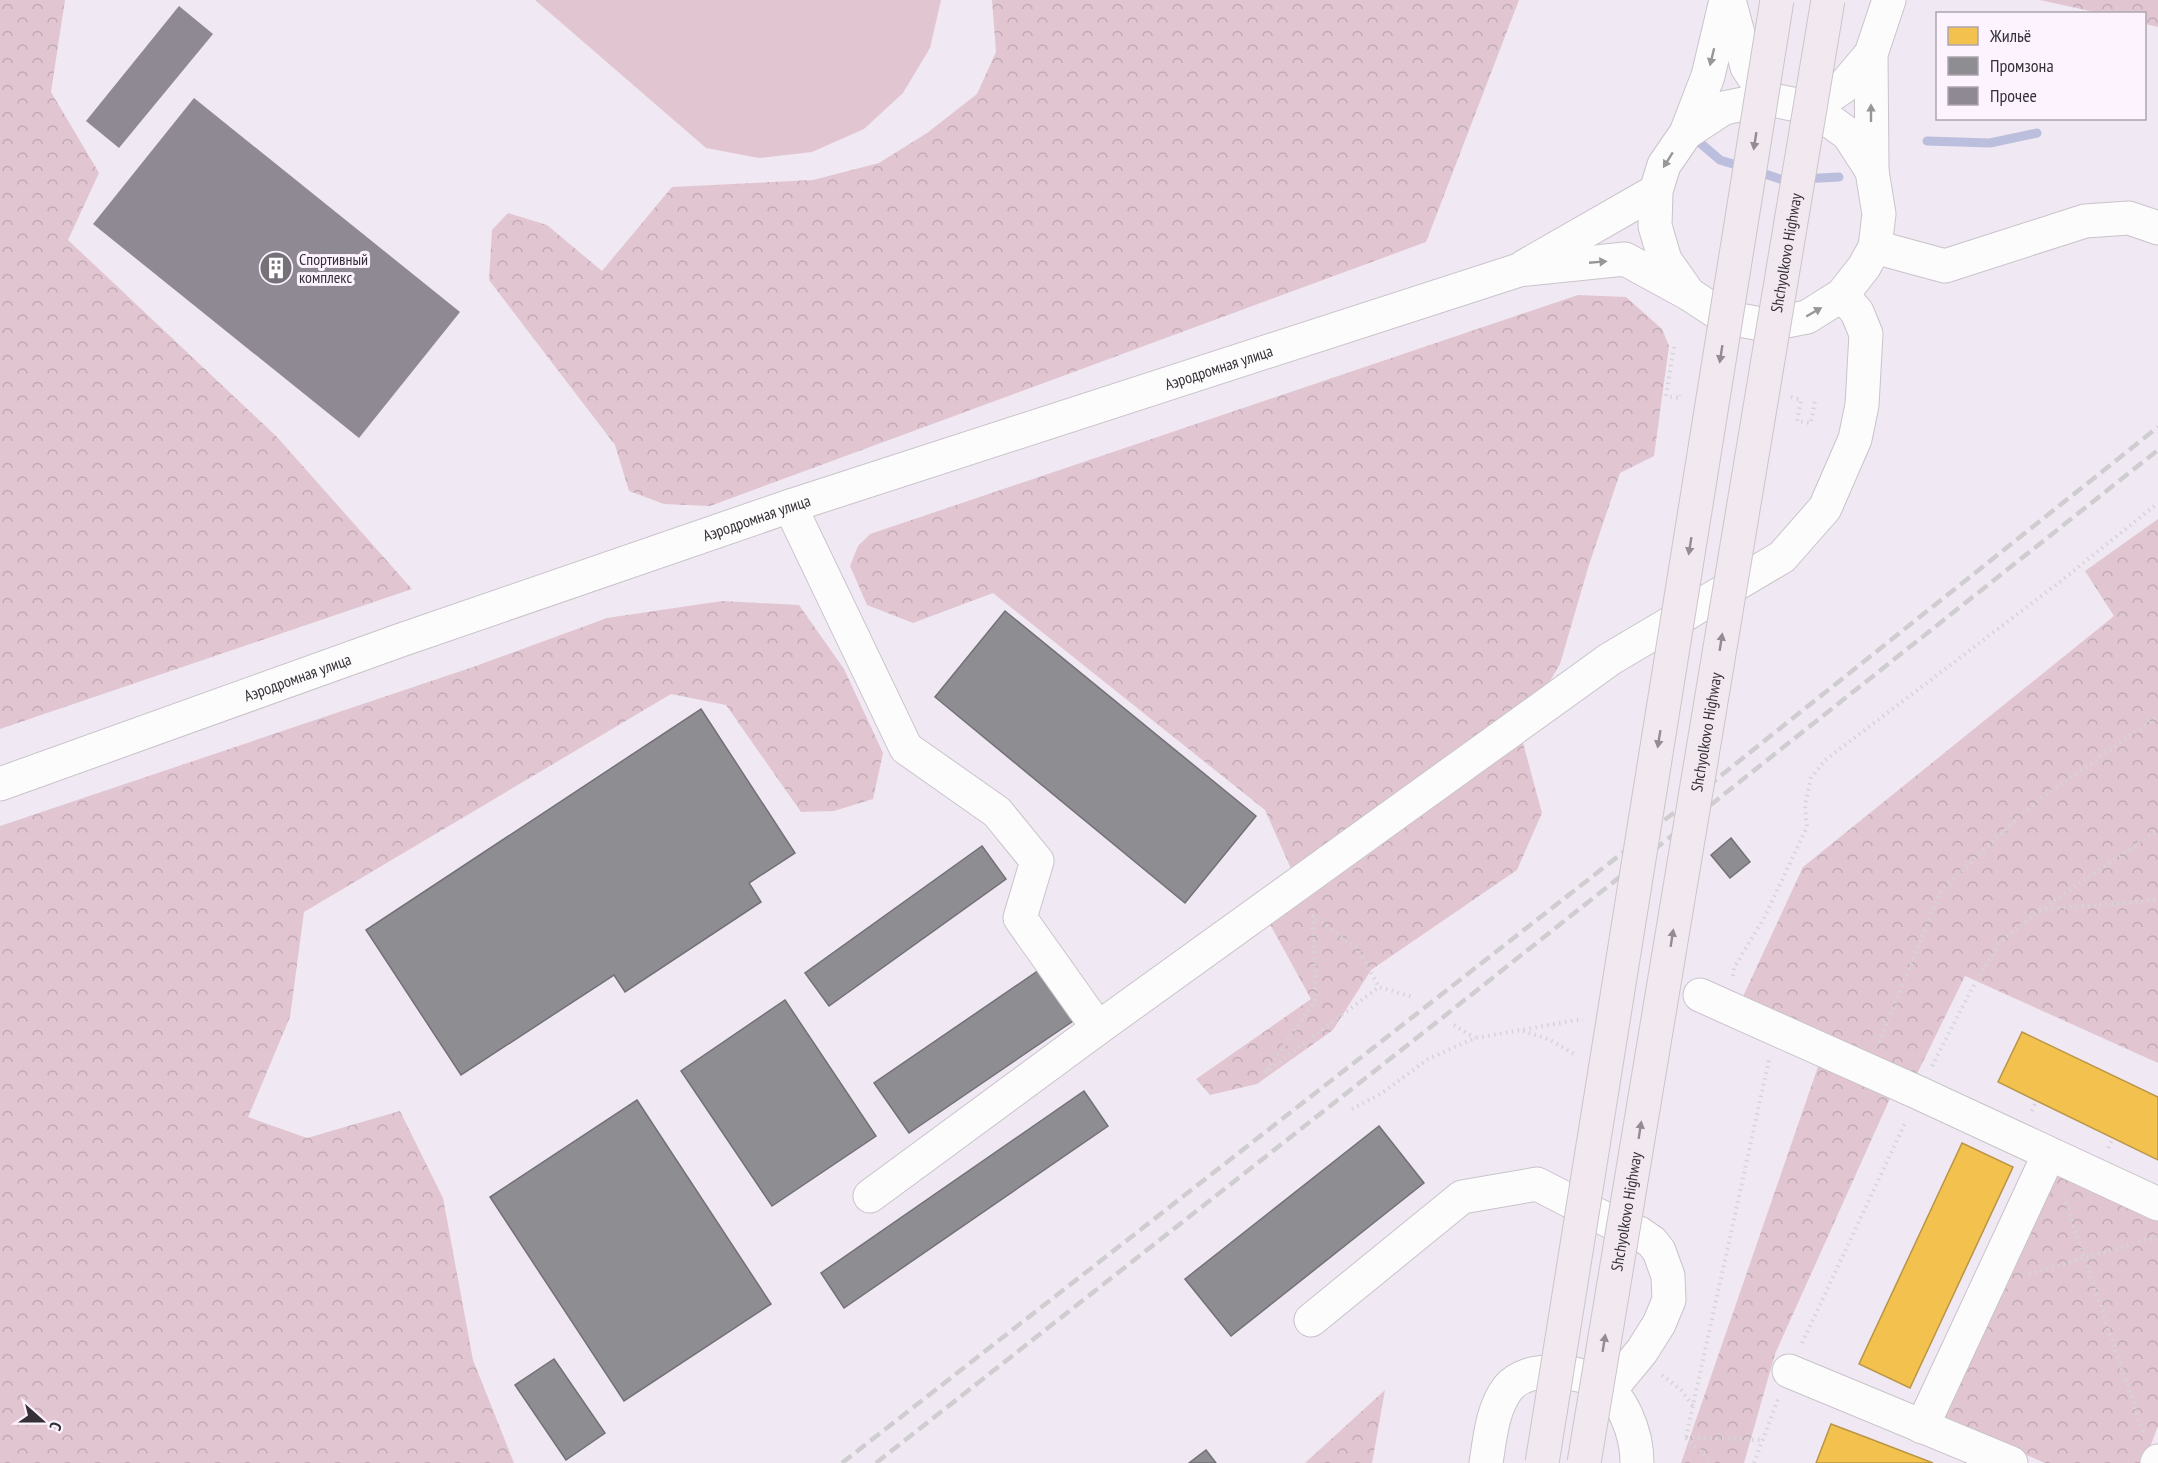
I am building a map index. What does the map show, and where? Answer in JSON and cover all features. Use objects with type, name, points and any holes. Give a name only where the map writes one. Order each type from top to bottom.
[{"type":"main road","points":[[1542,1463],[1777,0]]},
{"type":"main road","name":"Shchyolkovo Highway","points":[[1584,1463],[1828,0]]},
{"type":"street","points":[[1728,0],[1747,67],[1768,99]]},
{"type":"street","points":[[1689,294],[1665,260],[1655,226],[1656,191],[1664,165],[1686,133],[1708,76],[1728,0]]},
{"type":"street","points":[[1519,270],[1624,260],[1689,294],[1724,317],[1766,325],[1807,317],[1842,295],[1864,267],[1875,247],[1879,214],[1872,171],[1871,54],[1888,0]]},
{"type":"street","points":[[1812,108],[1844,87],[1871,54]]},
{"type":"street","points":[[1686,133],[1724,108],[1768,99],[1812,108],[1848,134],[1872,171]]},
{"type":"street","points":[[1519,270],[1656,191]]},
{"type":"street","points":[[1875,247],[1945,266],[2085,221],[2129,218],[2158,228]]},
{"type":"street","name":"Аэродромная улица","points":[[0,784],[390,644],[790,506],[1457,292],[1519,270]]},
{"type":"street","points":[[870,1196],[1098,1028],[1610,658],[1782,557],[1825,508],[1855,439],[1862,405],[1866,334],[1857,312],[1842,295]]},
{"type":"street","points":[[790,506],[906,748],[997,812],[1037,861],[1020,918],[1098,1028]]},
{"type":"street","points":[[1700,995],[2158,1204]]},
{"type":"street","points":[[1922,1427],[2049,1154]]},
{"type":"street","points":[[1311,1320],[1462,1197],[1537,1184],[1617,1225],[1640,1233],[1659,1251],[1668,1276],[1669,1300],[1659,1324],[1642,1351],[1609,1391]]},
{"type":"street","points":[[1789,1371],[2011,1463]]},
{"type":"street","points":[[1486,1463],[1492,1425],[1509,1387],[1525,1376],[1540,1372],[1576,1375],[1595,1380],[1609,1391],[1634,1432],[1637,1463]]},
{"type":"path","points":[[1674,348],[1666,396],[1680,398]]},
{"type":"path","points":[[1801,400],[1797,421],[1811,423],[1815,401]]},
{"type":"path","points":[[1700,995],[1734,968],[1764,918],[1806,827],[1805,806],[1811,778],[1824,761],[2061,581],[2158,503]]},
{"type":"path","points":[[1867,1070],[1940,892],[2028,808],[2158,716]]},
{"type":"path","points":[[1754,1463],[1789,1371],[1918,1093],[1969,994],[1998,944],[2040,910],[2158,830]]},
{"type":"path","points":[[1282,895],[1358,949],[1380,987],[1413,997]]},
{"type":"path","points":[[2040,910],[2158,900]]},
{"type":"path","points":[[1313,916],[1317,999],[1264,1073],[1380,987]]},
{"type":"path","points":[[1729,1009],[1734,968]]},
{"type":"path","points":[[1352,1109],[1382,1093],[1428,1059],[1475,1038],[1593,1017]]},
{"type":"path","points":[[1454,1025],[1475,1038]]},
{"type":"path","points":[[1686,1437],[1775,1030]]},
{"type":"path","points":[[2049,1154],[2154,1455]]},
{"type":"path","points":[[1988,1287],[2158,1236]]},
{"type":"path","points":[[1658,1368],[1663,1377],[1681,1390],[1693,1406]]},
{"type":"path","points":[[1686,1437],[1763,1440]]},
{"type":"path","points":[[1686,1437],[1713,1463]]},
{"type":"green space","points":[[0,0],[65,0],[51,92],[99,173],[68,240],[277,437],[412,589],[0,729]]},
{"type":"green space","points":[[535,0],[941,0],[930,48],[903,93],[864,129],[812,152],[759,158],[706,148]]},
{"type":"green space","points":[[992,0],[1519,0],[1426,242],[710,506],[664,504],[629,491],[615,445],[489,280],[492,230],[508,213],[547,225],[602,271],[672,187],[813,180],[879,163],[927,133],[977,94],[996,52]]},
{"type":"green space","points":[[2040,0],[2158,0],[2158,27],[2146,24],[2146,12],[2094,12]]},
{"type":"green space","points":[[1578,295],[1626,297],[1662,329],[1669,346],[1654,456],[1620,473],[1588,568],[1560,664],[1520,732],[1542,813],[1517,870],[1371,970],[1333,1030],[1257,1084],[1210,1095],[1196,1079],[1311,999],[1260,906],[1296,880],[1265,810],[993,593],[913,623],[867,605],[850,566],[858,546],[870,534]]},
{"type":"green space","points":[[2158,519],[2158,1063],[1965,976],[1914,1080],[1740,1003],[1803,867],[2114,616],[2085,571]]},
{"type":"green space","points":[[722,601],[799,605],[844,669],[883,753],[873,799],[834,811],[801,812],[726,705],[671,694],[304,912],[290,1017],[248,1117],[307,1138],[400,1111],[443,1198],[473,1360],[514,1463],[0,1463],[0,826],[473,667],[607,618]]},
{"type":"green space","points":[[1820,1061],[1892,1094],[1775,1354],[1744,1463],[1681,1463]]},
{"type":"green space","points":[[2058,1172],[2158,1216],[2158,1426],[2144,1463],[2045,1463],[1939,1418]]},
{"type":"green space","points":[[1385,1390],[1372,1463],[1305,1463]]},
{"type":"building: Жильё","points":[[2022,1032],[2158,1097],[2158,1160],[1998,1082]]},
{"type":"building: Жильё","points":[[1962,1143],[2013,1167],[1910,1388],[1859,1364]]},
{"type":"building: Жильё","points":[[1831,1424],[1868,1438],[1933,1463],[1816,1463]]},
{"type":"building: Промзона","points":[[1005,611],[1256,816],[1185,903],[935,697]]},
{"type":"building: Промзона","points":[[701,709],[795,853],[749,883],[761,902],[625,992],[614,975],[461,1075],[366,930]]},
{"type":"building: Промзона","points":[[1731,838],[1750,862],[1730,878],[1711,855]]},
{"type":"building: Промзона","points":[[982,846],[1006,879],[829,1006],[805,973]]},
{"type":"building: Промзона","points":[[1042,968],[1076,1019],[909,1133],[874,1083]]},
{"type":"building: Промзона","points":[[785,1000],[876,1136],[772,1206],[681,1071]]},
{"type":"building: Промзона","points":[[1084,1091],[1108,1126],[844,1308],[821,1273]]},
{"type":"building: Промзона","points":[[637,1100],[771,1304],[624,1401],[490,1197]]},
{"type":"building: Промзона","points":[[1379,1126],[1424,1183],[1231,1336],[1185,1279]]},
{"type":"building: Промзона","points":[[554,1359],[605,1433],[566,1460],[515,1385]]},
{"type":"building: Промзона","points":[[1206,1450],[1216,1463],[1189,1463]]},
{"type":"building: Прочее","points":[[179,6],[213,34],[119,148],[86,121]]},
{"type":"building: Прочее","name":"Спортивный комплекс","points":[[194,98],[460,312],[359,438],[93,224]]},
{"type":"waterway","points":[[1927,141],[1990,143],[2037,133]]},
{"type":"waterway","points":[[1699,142],[1720,160],[1743,167]]},
{"type":"waterway","points":[[1756,171],[1783,180],[1839,177]]},
{"type":"railway","points":[[842,1463],[1694,797],[2158,427]]},
{"type":"railway","points":[[876,1463],[2158,450]]},
{"type":"place","name":"Спортивный комплекс","points":[[276,268]]}]
